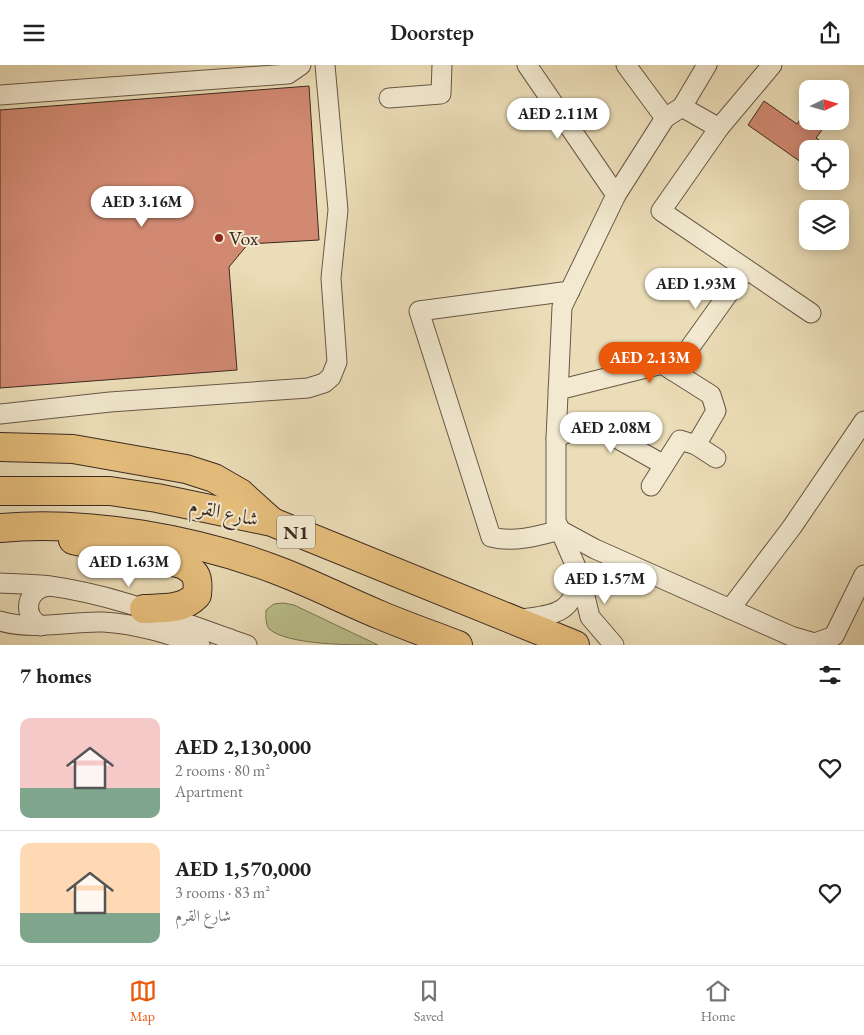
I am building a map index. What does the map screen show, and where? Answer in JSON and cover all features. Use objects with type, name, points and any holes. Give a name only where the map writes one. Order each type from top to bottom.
[{"type":"highway","points":[[0,447],[73,449],[186,469],[214,478],[240,493],[272,522]]},
{"type":"highway","name":"شارع القرم","points":[[0,491],[110,491],[157,498],[272,522],[575,645]]},
{"type":"highway","name":"شارع القرم","points":[[12,527],[68,526],[116,531],[198,547],[244,559],[280,571],[380,615],[458,645]]},
{"type":"highway","points":[[12,527],[182,564],[193,570],[198,576],[197,595],[190,603],[167,608],[144,609]]},
{"type":"street","points":[[0,95],[288,74],[301,65]]},
{"type":"street","points":[[0,414],[110,402],[308,388],[317,386],[331,377],[337,362],[331,278],[339,219],[325,65]]},
{"type":"street","points":[[389,98],[441,94],[442,65]]},
{"type":"street","points":[[527,65],[616,195]]},
{"type":"street","points":[[626,65],[665,118]]},
{"type":"street","points":[[614,645],[590,617],[577,569],[556,521],[556,439],[562,307],[616,195],[665,118],[682,107],[707,65]]},
{"type":"street","points":[[772,65],[720,128],[661,211],[811,313]]},
{"type":"street","points":[[682,107],[720,128]]},
{"type":"street","points":[[673,371],[746,269]]},
{"type":"street","points":[[570,291],[419,311],[492,537],[504,540],[539,536],[560,530],[592,548],[791,636],[815,643],[834,636],[864,575]]},
{"type":"street","points":[[558,390],[662,364],[711,395],[716,411],[696,445]]},
{"type":"street","points":[[730,609],[792,527],[864,421]]},
{"type":"street","points":[[556,439],[586,424],[595,426],[664,465]]},
{"type":"street","points":[[651,486],[680,441],[696,445],[716,458]]},
{"type":"street","points":[[512,621],[554,614],[566,607],[576,595],[577,569],[592,548]]},
{"type":"street","points":[[0,583],[49,586],[91,594],[144,609],[247,645]]},
{"type":"street","points":[[41,626],[36,623],[29,612],[29,599],[37,589],[49,586]]},
{"type":"street","points":[[0,621],[41,626],[117,623],[144,627],[200,645]]},
{"type":"green space","points":[[274,604],[294,605],[378,645],[320,643],[278,634],[268,627],[266,610]]},
{"type":"building","points":[[309,86],[319,240],[248,244],[229,267],[237,370],[0,388],[0,110]]},
{"type":"building","points":[[764,101],[797,124],[799,121],[799,130],[822,130],[816,138],[819,140],[799,140],[799,161],[748,125]]},
{"type":"place","name":"Vox","points":[[219,238]]}]
